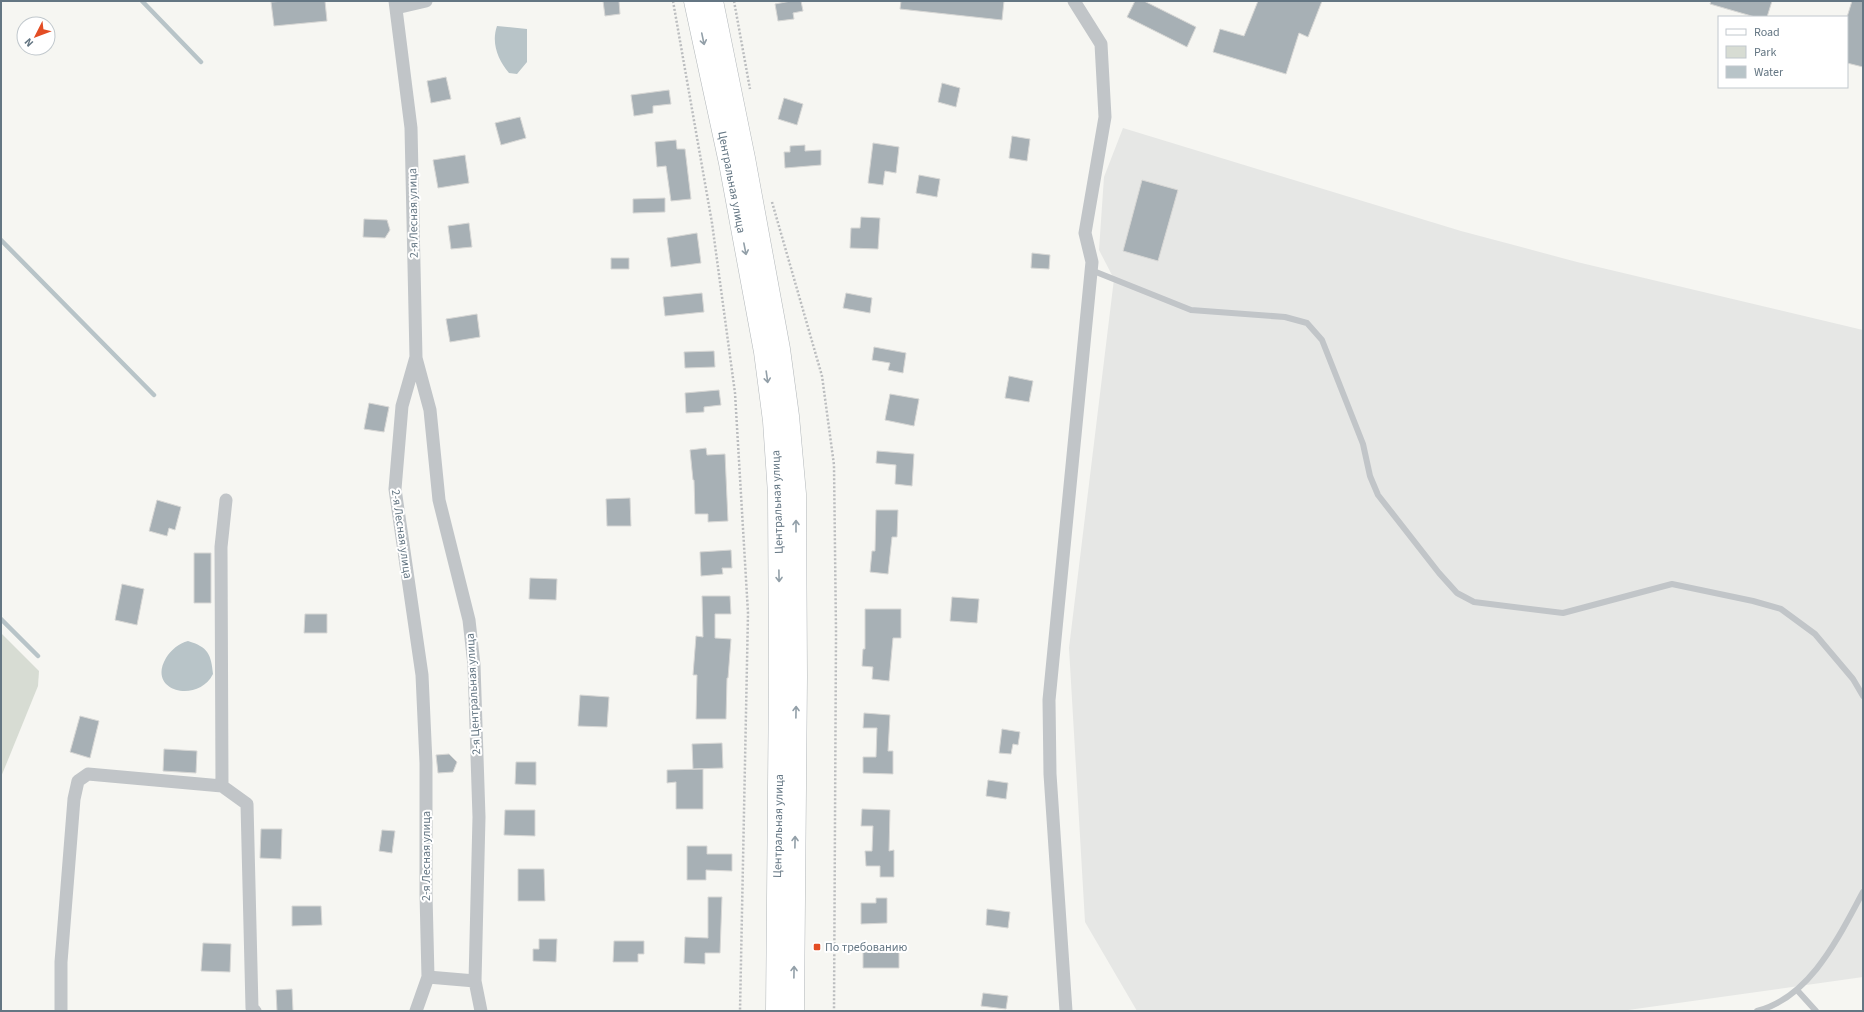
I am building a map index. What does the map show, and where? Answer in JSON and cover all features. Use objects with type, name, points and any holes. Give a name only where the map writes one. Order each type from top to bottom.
[{"type":"main road","name":"Центральная улица","points":[[694,1],[732,178],[764,352],[773,421],[778,494],[780,675],[776,1011]]},
{"type":"main road","name":"Центральная улица","points":[[713,1],[745,158],[780,349],[796,494],[797,669],[794,1011]]},
{"type":"street","points":[[395,4],[426,1]]},
{"type":"street","points":[[1066,1011],[1050,774],[1049,700],[1092,262],[1084,233],[1105,117],[1101,44],[1074,1]]},
{"type":"street","name":"2-я Лесная улица","points":[[395,4],[411,128],[416,358],[402,406],[395,489],[422,675],[426,763],[426,894],[428,977],[416,1011]]},
{"type":"street","name":"2-я Центральная улица","points":[[416,358],[430,410],[439,500],[469,620],[474,665],[479,817],[475,981],[481,1011]]},
{"type":"street","points":[[222,786],[221,547],[226,500]]},
{"type":"street","points":[[61,1011],[61,962],[73,815],[78,781],[88,774],[222,786],[248,804],[252,1008],[255,1011]]},
{"type":"street","points":[[428,977],[475,981]]},
{"type":"lane","points":[[1091,270],[1191,310],[1285,317],[1307,324],[1322,340],[1363,444],[1370,476],[1378,495],[1439,573],[1457,592],[1474,602],[1563,613],[1672,584],[1753,601],[1781,610],[1815,634],[1853,679],[1863,696]]},
{"type":"lane","points":[[1757,1011],[1775,1004],[1797,990],[1830,953],[1863,892]]},
{"type":"lane","points":[[1797,990],[1816,1011]]},
{"type":"path","points":[[673,1],[712,223],[736,400],[748,613],[740,1011]]},
{"type":"path","points":[[734,1],[751,93]]},
{"type":"path","points":[[770,198],[822,376],[834,465],[836,632],[834,1011]]},
{"type":"shaded area","points":[[1123,128],[1461,231],[1577,262],[1863,330],[1863,977],[1621,1011],[1137,1011],[1085,922],[1069,648],[1114,279],[1099,250],[1104,177]]},
{"type":"green space","points":[[1,633],[39,671],[38,686],[1,777]]},
{"type":"water","points":[[497,26],[527,29],[527,62],[517,74],[509,73],[499,57],[495,45],[495,32]]},
{"type":"water","points":[[188,641],[195,643],[207,652],[211,661],[213,674],[206,683],[197,689],[186,691],[176,690],[168,686],[163,679],[162,670],[166,658],[170,652],[178,645]]},
{"type":"building","points":[[325,1],[327,21],[274,26],[271,2]]},
{"type":"building","points":[[603,1],[619,1],[620,14],[605,16]]},
{"type":"building","points":[[801,1],[803,11],[793,13],[794,19],[778,21],[775,4]]},
{"type":"building","points":[[901,1],[1004,1],[1002,20],[900,9]]},
{"type":"building","points":[[1135,1],[1144,1],[1196,27],[1187,47],[1127,17]]},
{"type":"building","points":[[1258,1],[1322,1],[1308,37],[1299,33],[1286,74],[1213,52],[1220,29],[1244,36]]},
{"type":"building","points":[[1711,1],[1772,1],[1767,16],[1752,16],[1710,4]]},
{"type":"building","points":[[1852,1],[1863,1],[1863,67],[1848,63],[1847,16]]},
{"type":"building","points":[[446,77],[451,99],[431,103],[427,81]]},
{"type":"building","points":[[942,83],[960,88],[956,107],[938,102]]},
{"type":"building","points":[[669,90],[671,104],[653,106],[653,113],[634,116],[631,95]]},
{"type":"building","points":[[784,98],[803,104],[797,125],[778,119]]},
{"type":"building","points":[[520,117],[526,138],[501,145],[495,123]]},
{"type":"building","points":[[1012,136],[1030,139],[1027,161],[1009,158]]},
{"type":"building","points":[[676,140],[677,149],[685,149],[691,199],[671,201],[666,166],[657,167],[655,142]]},
{"type":"building","points":[[873,143],[899,147],[896,173],[885,171],[883,185],[868,183]]},
{"type":"building","points":[[805,145],[805,151],[821,150],[821,165],[785,168],[784,152],[790,152],[790,146]]},
{"type":"building","points":[[465,155],[469,183],[438,188],[433,160]]},
{"type":"building","points":[[919,175],[940,179],[937,197],[916,193]]},
{"type":"building","points":[[1142,180],[1178,190],[1158,261],[1123,251]]},
{"type":"building","points":[[665,198],[665,212],[633,213],[633,199]]},
{"type":"building","points":[[861,217],[880,218],[878,249],[850,248],[851,228],[860,228]]},
{"type":"building","points":[[364,219],[387,220],[390,230],[385,238],[363,237]]},
{"type":"building","points":[[469,223],[472,247],[451,249],[448,226]]},
{"type":"building","points":[[697,233],[701,263],[671,267],[667,238]]},
{"type":"building","points":[[1032,253],[1050,255],[1049,269],[1031,268]]},
{"type":"building","points":[[611,258],[629,258],[629,269],[611,269]]},
{"type":"building","points":[[702,293],[704,312],[665,316],[663,297]]},
{"type":"building","points":[[846,293],[872,298],[870,313],[843,308]]},
{"type":"building","points":[[477,314],[480,337],[450,342],[446,319]]},
{"type":"building","points":[[874,347],[906,353],[903,373],[888,370],[890,363],[872,360]]},
{"type":"building","points":[[714,351],[715,367],[685,368],[684,352]]},
{"type":"building","points":[[1009,376],[1033,381],[1029,402],[1005,398]]},
{"type":"building","points":[[719,390],[721,405],[704,407],[704,412],[686,413],[685,393]]},
{"type":"building","points":[[890,394],[919,399],[914,426],[885,420]]},
{"type":"building","points":[[369,403],[389,407],[384,432],[364,429]]},
{"type":"building","points":[[706,448],[707,455],[725,454],[728,521],[708,522],[708,514],[695,514],[694,480],[690,450]]},
{"type":"building","points":[[877,451],[914,454],[912,486],[895,484],[896,465],[876,463]]},
{"type":"building","points":[[630,498],[631,526],[607,526],[606,499]]},
{"type":"building","points":[[157,500],[181,507],[175,530],[169,528],[167,536],[149,531]]},
{"type":"building","points":[[876,510],[898,510],[897,537],[892,537],[888,574],[870,572],[872,551],[875,551]]},
{"type":"building","points":[[731,550],[732,568],[722,568],[723,574],[701,576],[700,552]]},
{"type":"building","points":[[194,553],[211,553],[211,603],[194,603]]},
{"type":"building","points":[[530,578],[557,579],[556,600],[529,599]]},
{"type":"building","points":[[122,584],[144,589],[137,625],[115,620]]},
{"type":"building","points":[[702,596],[730,596],[731,614],[715,614],[715,638],[731,639],[727,678],[726,719],[696,719],[697,675],[693,675],[696,636],[703,637]]},
{"type":"building","points":[[952,597],[979,599],[977,623],[950,621]]},
{"type":"building","points":[[865,609],[901,609],[901,638],[893,638],[889,681],[872,679],[873,667],[862,666],[863,649],[865,649]]},
{"type":"building","points":[[305,614],[327,614],[327,633],[304,633]]},
{"type":"building","points":[[580,695],[609,697],[607,727],[578,726]]},
{"type":"building","points":[[864,713],[890,715],[888,751],[893,751],[893,774],[863,773],[863,757],[876,757],[877,728],[863,728]]},
{"type":"building","points":[[80,716],[99,721],[90,758],[70,752]]},
{"type":"building","points":[[1002,729],[1020,732],[1018,745],[1013,744],[1011,754],[999,753]]},
{"type":"building","points":[[722,743],[723,768],[693,769],[692,744]]},
{"type":"building","points":[[164,749],[197,751],[196,773],[163,771]]},
{"type":"building","points":[[449,754],[457,762],[453,772],[438,773],[436,755]]},
{"type":"building","points":[[516,762],[536,762],[536,785],[515,784]]},
{"type":"building","points":[[703,769],[703,809],[676,809],[676,782],[667,783],[667,770]]},
{"type":"building","points":[[988,780],[1008,783],[1006,799],[986,796]]},
{"type":"building","points":[[862,809],[890,810],[889,851],[894,850],[894,877],[880,877],[880,866],[866,866],[865,851],[872,851],[873,826],[861,826]]},
{"type":"building","points":[[505,810],[535,810],[535,836],[504,835]]},
{"type":"building","points":[[261,829],[282,829],[281,859],[260,858]]},
{"type":"building","points":[[382,830],[395,831],[392,853],[379,851]]},
{"type":"building","points":[[687,846],[707,846],[707,854],[732,854],[732,871],[706,870],[706,880],[687,880]]},
{"type":"building","points":[[518,869],[544,869],[545,901],[518,901]]},
{"type":"building","points":[[708,897],[722,897],[720,953],[705,953],[705,964],[684,963],[685,937],[708,938]]},
{"type":"building","points":[[876,898],[887,898],[887,923],[861,924],[861,903],[876,903]]},
{"type":"building","points":[[292,906],[321,906],[322,925],[292,926]]},
{"type":"building","points":[[987,909],[1010,912],[1008,928],[986,925]]},
{"type":"building","points":[[539,939],[557,939],[556,962],[533,961],[533,949],[539,949]]},
{"type":"building","points":[[614,941],[644,941],[644,954],[638,954],[638,962],[613,962]]},
{"type":"building","points":[[203,943],[231,944],[230,972],[201,971]]},
{"type":"building","points":[[882,944],[899,944],[899,968],[863,968],[863,952],[882,952]]},
{"type":"building","points":[[292,989],[293,1011],[277,1011],[276,990]]},
{"type":"building","points":[[983,993],[1008,996],[1006,1009],[981,1006]]},
{"type":"waterway","points":[[142,1],[201,62]]},
{"type":"waterway","points":[[1,240],[154,395]]},
{"type":"waterway","points":[[1,619],[38,656]]},
{"type":"place","name":"По требованию","points":[[817,947]]}]
